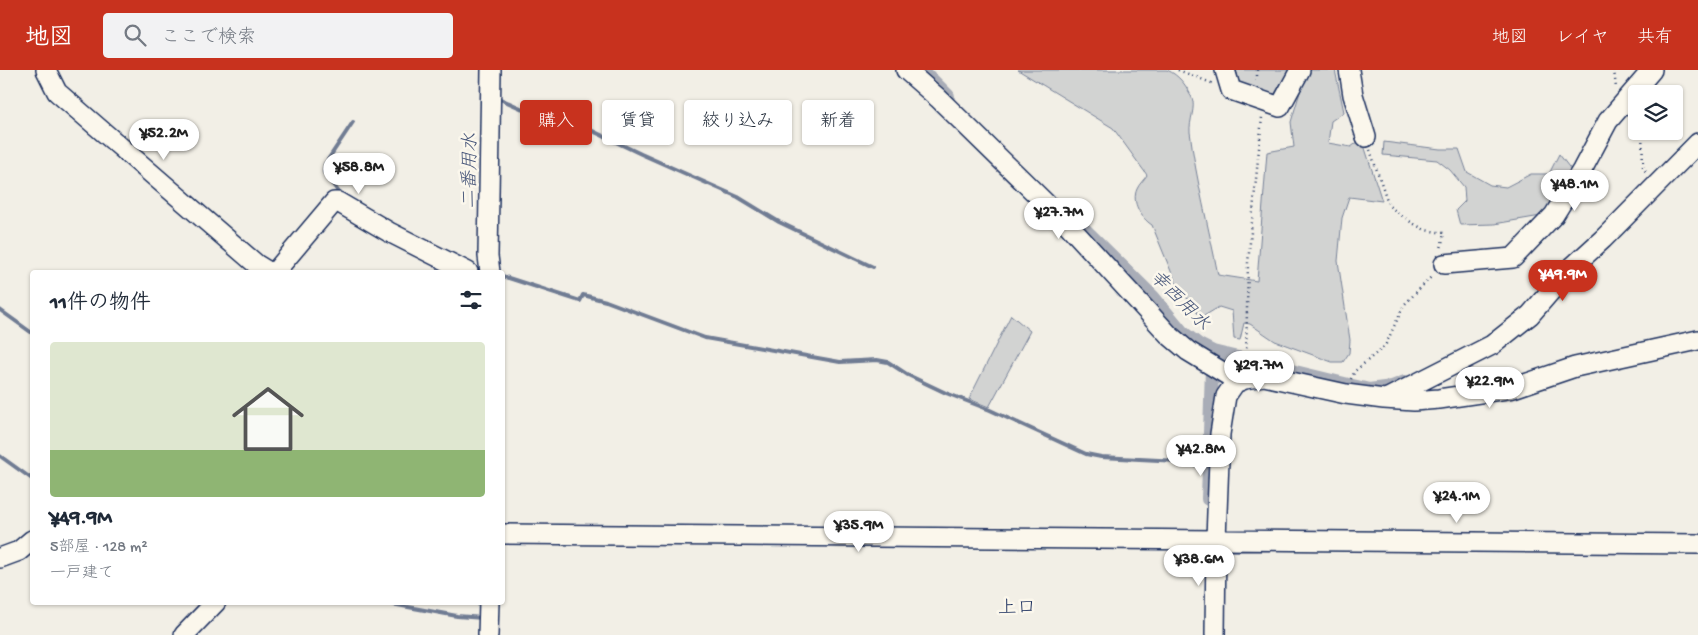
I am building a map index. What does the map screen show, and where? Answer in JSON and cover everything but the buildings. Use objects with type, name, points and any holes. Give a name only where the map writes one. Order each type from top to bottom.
[{"type":"street","points":[[46,70],[58,92],[265,270]]},
{"type":"street","points":[[490,270],[488,256],[491,70]]},
{"type":"street","points":[[906,70],[938,98],[1070,227],[1170,335],[1188,351],[1229,376],[1235,383]]},
{"type":"street","points":[[1225,70],[1230,90],[1280,106],[1300,70]]},
{"type":"street","points":[[1349,70],[1353,95],[1366,137]]},
{"type":"street","points":[[1444,264],[1513,258],[1554,215],[1582,170],[1608,121],[1652,70]]},
{"type":"street","points":[[1384,399],[1492,345],[1530,315],[1569,270],[1603,239],[1698,143]]},
{"type":"street","points":[[269,270],[334,202],[338,202],[389,232],[464,270]]},
{"type":"street","points":[[1216,635],[1216,539],[1220,434],[1226,396],[1235,383],[1254,376],[1278,378],[1346,394],[1384,399],[1414,401],[1439,399],[1513,388],[1575,367],[1698,340]]},
{"type":"street","points":[[505,534],[1698,544]]},
{"type":"street","points":[[0,558],[19,551],[30,542]]},
{"type":"street","points":[[184,635],[213,605]]},
{"type":"street","points":[[488,635],[489,605]]},
{"type":"path","points":[[1178,70],[1230,90]]},
{"type":"path","points":[[1257,70],[1257,79]]},
{"type":"path","points":[[1244,361],[1246,355],[1248,263],[1263,101]]},
{"type":"path","points":[[1349,382],[1355,371],[1385,346],[1404,305],[1444,264],[1439,259],[1444,233],[1425,230],[1389,206],[1366,137]]},
{"type":"path","points":[[1642,140],[1643,167],[1651,178]]},
{"type":"shaded area","points":[[1018,70],[1167,70],[1179,78],[1188,89],[1193,102],[1190,132],[1199,186],[1218,275],[1257,281],[1267,152],[1294,147],[1291,122],[1303,82],[1287,73],[1274,95],[1240,85],[1236,70],[1335,70],[1344,112],[1331,121],[1328,143],[1351,147],[1362,139],[1382,201],[1349,197],[1342,218],[1338,261],[1350,340],[1349,353],[1343,362],[1332,362],[1275,341],[1250,324],[1244,323],[1240,340],[1234,339],[1232,311],[1219,307],[1204,316],[1199,315],[1175,281],[1152,225],[1144,218],[1136,204],[1135,194],[1147,175],[1113,128]]},
{"type":"shaded area","points":[[1384,142],[1440,149],[1459,149],[1467,172],[1490,185],[1506,187],[1531,174],[1549,174],[1559,154],[1572,171],[1558,194],[1541,216],[1494,224],[1460,225],[1456,210],[1465,201],[1464,187],[1450,170],[1437,160],[1383,155]]},
{"type":"shaded area","points":[[1011,315],[1030,331],[989,407],[969,399]]},
{"type":"waterway","name":"幸西用水","points":[[922,70],[948,96]]},
{"type":"waterway","points":[[498,98],[568,129],[578,124],[738,197],[779,222],[873,267]]},
{"type":"waterway","points":[[339,196],[340,194],[324,172],[325,164],[353,122]]},
{"type":"waterway","name":"幸西用水","points":[[1083,228],[1153,297],[1182,332],[1199,345],[1213,352],[1369,390],[1392,387],[1405,382]]},
{"type":"waterway","points":[[505,277],[580,301],[583,295],[606,301],[705,338],[840,362],[877,360],[888,362],[908,375],[946,393],[990,410],[1086,454],[1101,457],[1178,461],[1209,468]]},
{"type":"waterway","points":[[0,310],[30,332]]},
{"type":"waterway","points":[[1208,499],[1212,367]]},
{"type":"waterway","points":[[0,456],[30,478]]},
{"type":"waterway","points":[[397,605],[457,616],[483,618]]},
{"type":"district","name":"上口","points":[[1017,606]]},
{"type":"water label","name":"二番用水","points":[[468,171]]}]
